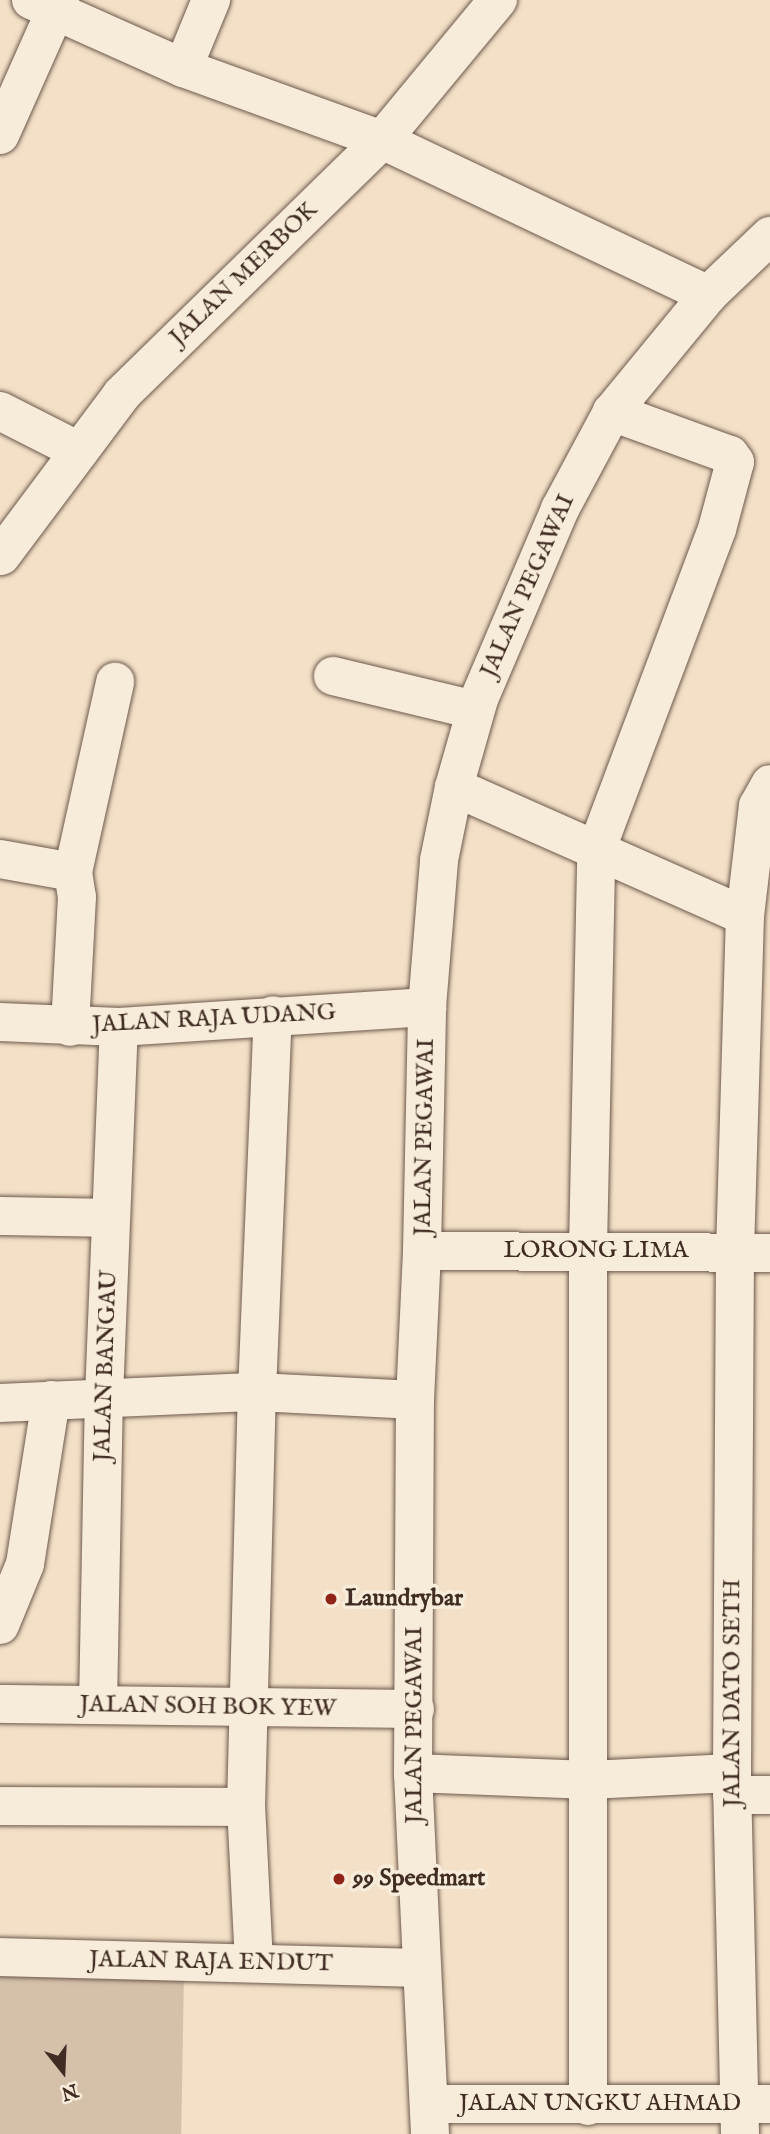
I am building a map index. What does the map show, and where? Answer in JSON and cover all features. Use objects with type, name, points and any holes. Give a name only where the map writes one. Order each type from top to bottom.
[{"type":"street","points":[[183,68],[211,0]]},
{"type":"street","name":"JALAN MERBOK","points":[[1,556],[122,394],[382,140],[498,0]]},
{"type":"street","points":[[0,135],[49,4],[183,68],[382,140],[708,295]]},
{"type":"street","name":"JALAN PEGAWAI","points":[[430,2119],[413,1773],[415,1400],[422,1251],[427,1007],[439,860],[454,787],[475,710],[560,509],[612,412],[708,295],[770,236]]},
{"type":"street","points":[[0,411],[79,451]]},
{"type":"street","points":[[588,2106],[588,1249],[596,851],[717,529],[735,462],[730,456],[612,412]]},
{"type":"street","points":[[333,676],[475,710]]},
{"type":"street","points":[[70,1027],[77,897],[73,872],[115,682]]},
{"type":"street","name":"JALAN DATO SETH","points":[[750,2114],[732,1784],[752,1252],[745,916],[760,867],[758,806],[770,784]]},
{"type":"street","points":[[454,787],[745,916]]},
{"type":"street","points":[[0,859],[73,872]]},
{"type":"street","name":"JALAN RAJA UDANG","points":[[0,1022],[119,1027],[427,1007]]},
{"type":"street","points":[[254,1963],[246,1807],[257,1392],[273,1015]]},
{"type":"street","name":"JALAN BANGAU","points":[[98,1705],[104,1397],[119,1027]]},
{"type":"street","points":[[0,1216],[111,1218]]},
{"type":"street","name":"LORONG LIMA","points":[[422,1251],[588,1249],[752,1252]]},
{"type":"street","points":[[0,1403],[257,1392],[415,1400]]},
{"type":"street","points":[[0,1625],[25,1564],[51,1400]]},
{"type":"street","name":"JALAN SOH BOK YEW","points":[[0,1704],[415,1709]]},
{"type":"street","points":[[413,1773],[732,1784],[770,1794]]},
{"type":"street","points":[[0,1806],[246,1807]]},
{"type":"street","name":"JALAN RAJA ENDUT","points":[[0,1957],[421,1968]]},
{"type":"street","name":"JALAN UNGKU AHMAD","points":[[430,2119],[588,2106],[750,2114]]},
{"type":"shaded area","points":[[0,1973],[184,1976],[181,2134],[0,2134]]},
{"type":"place","name":"Laundrybar","points":[[331,1599]]},
{"type":"place","name":"99 Speedmart","points":[[339,1879]]}]
